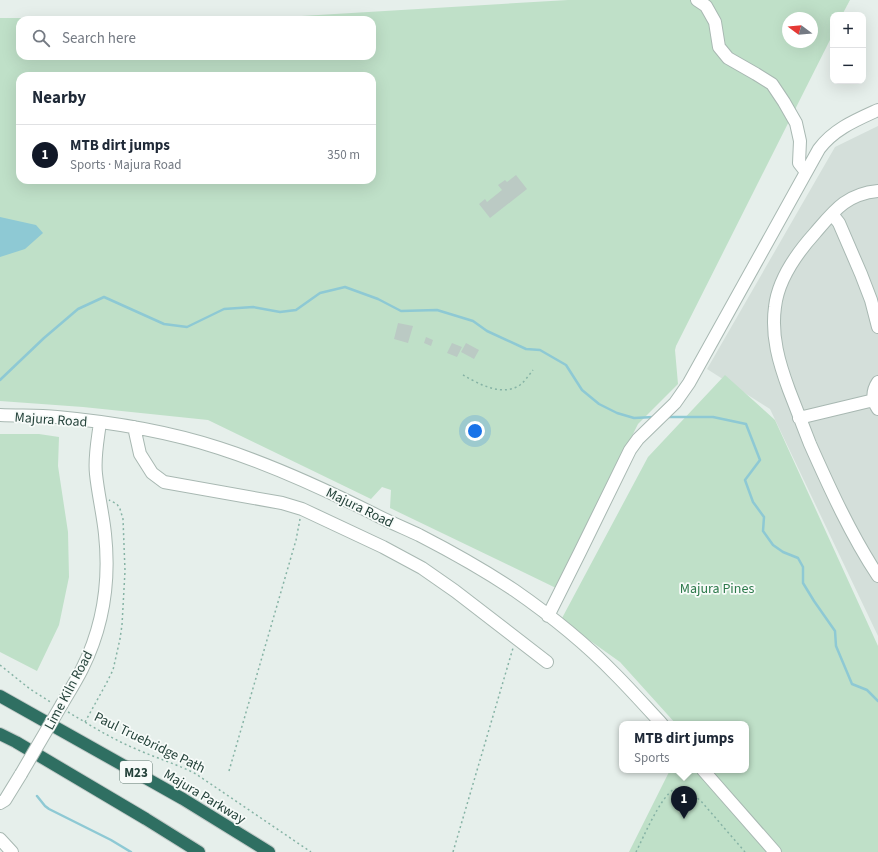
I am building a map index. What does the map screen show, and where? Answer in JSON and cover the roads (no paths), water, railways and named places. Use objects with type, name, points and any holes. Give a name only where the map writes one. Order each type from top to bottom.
[{"type":"highway","name":"Majura Parkway","points":[[0,696],[183,798],[269,852]]},
{"type":"highway","name":"M23","points":[[0,734],[146,819],[199,852]]},
{"type":"street","points":[[698,0],[706,6],[715,22],[719,47],[728,58],[772,84],[784,102],[796,123],[800,141],[799,163],[806,172]]},
{"type":"street","points":[[548,616],[630,450],[638,439],[675,403],[689,383],[819,149],[829,137],[846,125],[878,110]]},
{"type":"street","points":[[878,191],[867,192],[847,201],[832,214],[799,252],[790,267],[778,294],[775,306],[774,323],[774,335],[778,356],[799,418],[850,529],[878,576]]},
{"type":"street","points":[[832,214],[839,223],[869,293],[878,327]]},
{"type":"street","points":[[799,418],[876,404],[873,392],[878,382]]},
{"type":"street","name":"Majura Road","points":[[0,415],[56,417],[134,427],[217,447],[296,476],[449,551],[514,590],[583,645],[615,674],[659,721]]},
{"type":"street","name":"Lime Kiln Road","points":[[0,803],[5,800],[21,774],[82,669],[104,606],[107,580],[105,534],[96,474],[100,422]]},
{"type":"street","points":[[134,427],[140,454],[152,473],[164,482],[282,503],[302,509],[383,547],[422,568],[455,591],[547,662]]},
{"type":"street","points":[[705,773],[775,852]]},
{"type":"street","points":[[0,839],[12,852]]},
{"type":"water","points":[[0,217],[36,225],[43,233],[25,249],[0,257]]},
{"type":"waterway","points":[[0,380],[44,338],[78,309],[104,297],[164,324],[187,327],[224,309],[253,307],[280,312],[296,310],[320,293],[345,287],[378,299],[401,311],[437,310],[473,321],[487,331],[526,349],[540,350],[566,365],[582,390],[599,404],[617,413],[634,418],[654,417]]},
{"type":"waterway","points":[[667,417],[713,417],[746,424],[760,460],[745,480],[753,502],[764,517],[763,531],[773,545],[783,552],[798,558],[803,567],[803,583],[835,631],[836,646],[852,684],[867,690],[878,701]]},
{"type":"waterway","points":[[37,796],[49,809],[111,840],[131,852]]},
{"type":"place","name":"MTB dirt jumps","points":[[684,819]]},
{"type":"park label","name":"Majura Pines","points":[[717,588]]}]
